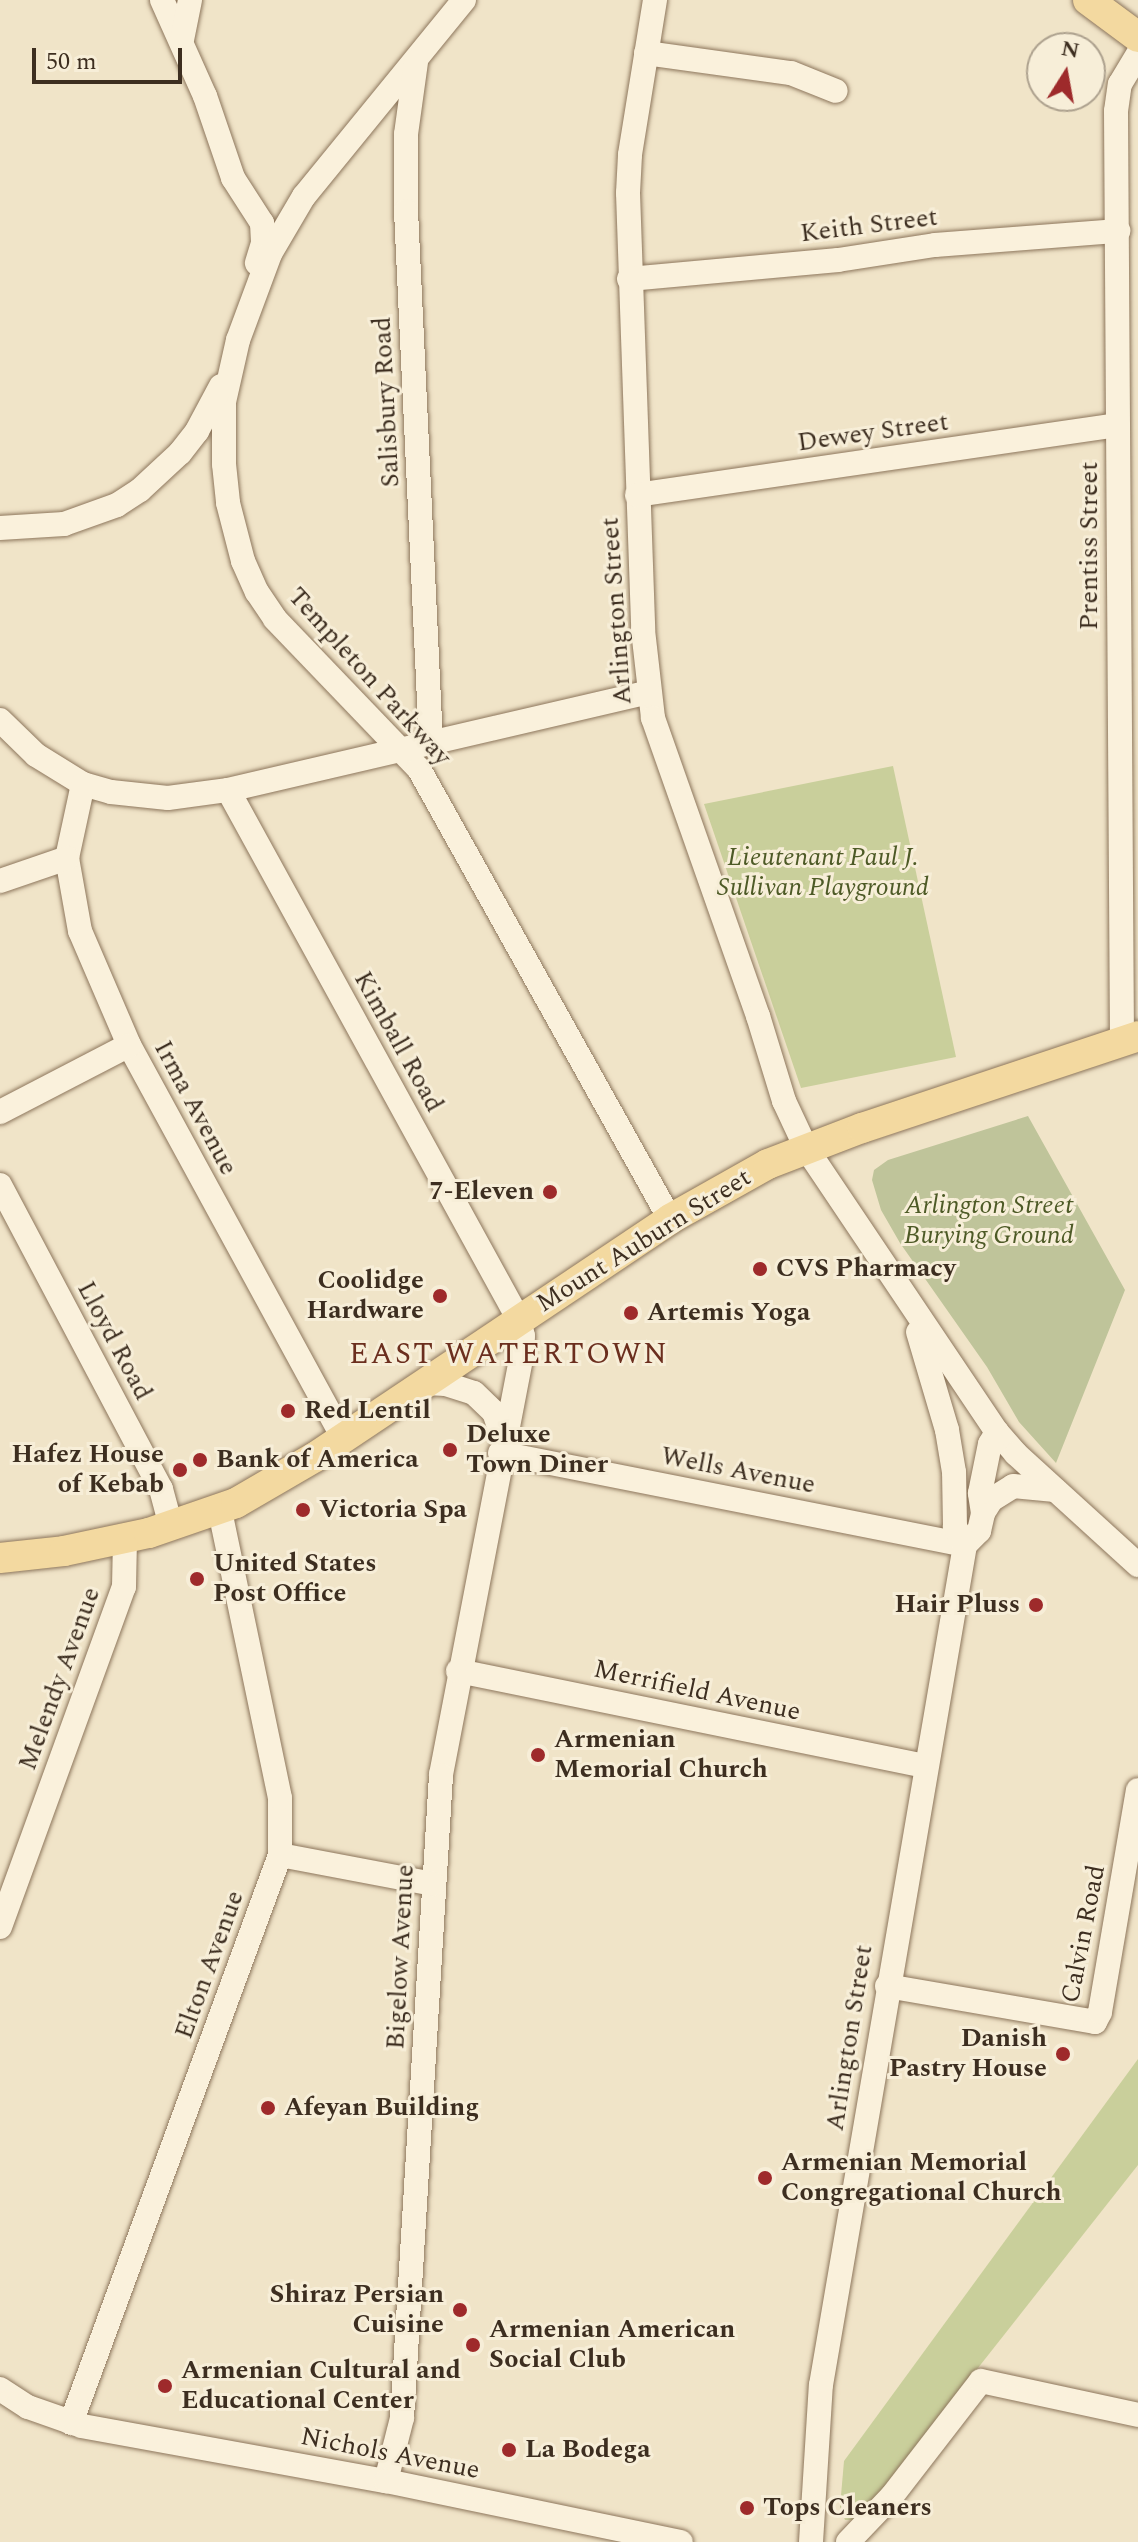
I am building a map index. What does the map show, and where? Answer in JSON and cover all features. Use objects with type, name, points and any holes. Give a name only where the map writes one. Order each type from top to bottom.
[{"type":"main road","points":[[1088,0],[1138,37]]},
{"type":"main road","name":"Mount Auburn Street","points":[[0,1558],[64,1551],[125,1538],[220,1510],[254,1494],[343,1438],[670,1219],[768,1164],[806,1148],[1130,1039]]},
{"type":"street","points":[[0,528],[35,528],[77,520],[117,505],[140,490],[180,453],[197,431],[213,404],[238,340],[246,297],[263,243],[262,223],[233,178],[182,40],[162,0]]},
{"type":"street","points":[[182,40],[190,0]]},
{"type":"street","name":"Templeton Parkway","points":[[464,0],[328,165],[285,224],[270,254],[238,340],[224,402],[224,464],[235,534],[257,592],[275,619],[419,769],[670,1219]]},
{"type":"street","name":"Arlington Street","points":[[655,0],[630,155],[629,279],[637,495],[648,692],[653,718],[758,1016],[784,1101],[806,1148],[910,1307],[997,1432],[990,1444],[980,1493],[983,1513],[979,1531],[965,1545],[887,1986],[819,2401],[811,2542]]},
{"type":"street","points":[[646,53],[791,73],[836,91]]},
{"type":"street","name":"Prentiss Street","points":[[1130,1039],[1117,425],[1117,97],[1123,78],[1138,54]]},
{"type":"street","name":"Salisbury Road","points":[[416,60],[406,134],[406,211],[431,743]]},
{"type":"street","name":"Keith Street","points":[[629,279],[838,260],[935,245],[1118,231]]},
{"type":"street","name":"Dewey Street","points":[[637,495],[1117,425]]},
{"type":"street","points":[[0,720],[36,755],[83,784],[111,792],[168,798],[228,790],[648,692]]},
{"type":"street","name":"Irma Avenue","points":[[83,784],[67,858],[80,931],[129,1045],[343,1438]]},
{"type":"street","name":"Kimball Road","points":[[228,790],[519,1320]]},
{"type":"street","points":[[0,881],[67,858]]},
{"type":"street","points":[[0,1112],[129,1045]]},
{"type":"street","name":"Lloyd Road","points":[[0,1185],[161,1489],[171,1526]]},
{"type":"street","name":"Arlington Street","points":[[910,1307],[933,1379],[954,1472],[955,1527],[965,1545]]},
{"type":"street","name":"Bigelow Avenue","points":[[386,2481],[402,2418],[441,1775],[458,1671],[522,1354],[519,1320]]},
{"type":"street","points":[[425,1383],[456,1386],[482,1399],[494,1412],[502,1446]]},
{"type":"street","points":[[954,1472],[955,1458],[969,1443],[997,1432],[1138,1565]]},
{"type":"street","name":"Wells Avenue","points":[[502,1446],[965,1545]]},
{"type":"street","points":[[983,1513],[991,1500],[1013,1486],[1055,1490]]},
{"type":"street","name":"Elton Avenue","points":[[71,2423],[280,1855],[280,1798],[220,1510]]},
{"type":"street","name":"Melendy Avenue","points":[[0,1927],[124,1587],[125,1538]]},
{"type":"street","name":"Merrifield Avenue","points":[[458,1671],[925,1766]]},
{"type":"street","name":"Calvin Road","points":[[887,1986],[1095,2022],[1100,2012],[1138,1790]]},
{"type":"street","points":[[280,1855],[433,1884]]},
{"type":"street","points":[[848,2542],[892,2496],[981,2381],[1138,2415]]},
{"type":"street","name":"Nichols Avenue","points":[[0,2389],[28,2407],[71,2423],[386,2481],[681,2542]]},
{"type":"green space","name":"Lieutenant Paul J. Sullivan Playground","points":[[893,766],[956,1057],[801,1088],[704,804]]},
{"type":"green space","name":"Arlington Street Burying Ground","points":[[1028,1116],[1125,1290],[1056,1463],[1019,1422],[987,1367],[900,1243],[881,1210],[872,1180],[874,1170],[888,1160]]},
{"type":"green space","points":[[1138,2059],[1138,2165],[858,2520],[845,2520],[840,2507],[844,2461]]},
{"type":"place","name":"7-Eleven","points":[[550,1192]]},
{"type":"place","name":"CVS Pharmacy","points":[[760,1269]]},
{"type":"place","name":"Coolidge Hardware","points":[[440,1296]]},
{"type":"place","name":"Artemis Yoga","points":[[631,1313]]},
{"type":"place","name":"Red Lentil","points":[[288,1411]]},
{"type":"place","name":"Deluxe Town Diner","points":[[450,1450]]},
{"type":"place","name":"Bank of America","points":[[200,1460]]},
{"type":"place","name":"Hafez House of Kebab","points":[[180,1470]]},
{"type":"place","name":"Victoria Spa","points":[[303,1510]]},
{"type":"place","name":"United States Post Office","points":[[197,1579]]},
{"type":"place","name":"Hair Pluss","points":[[1036,1605]]},
{"type":"place","name":"Armenian Memorial Church","points":[[538,1755]]},
{"type":"place","name":"Danish Pastry House","points":[[1063,2054]]},
{"type":"place","name":"Afeyan Building","points":[[268,2108]]},
{"type":"place","name":"Armenian Memorial Congregational Church","points":[[765,2178]]},
{"type":"place","name":"Shiraz Persian Cuisine","points":[[460,2310]]},
{"type":"place","name":"Armenian American Social Club","points":[[473,2345]]},
{"type":"place","name":"Armenian Cultural and Educational Center","points":[[165,2386]]},
{"type":"place","name":"La Bodega","points":[[509,2450]]},
{"type":"place","name":"Tops Cleaners","points":[[747,2508]]},
{"type":"district","name":"EAST WATERTOWN","points":[[509,1354]]}]
